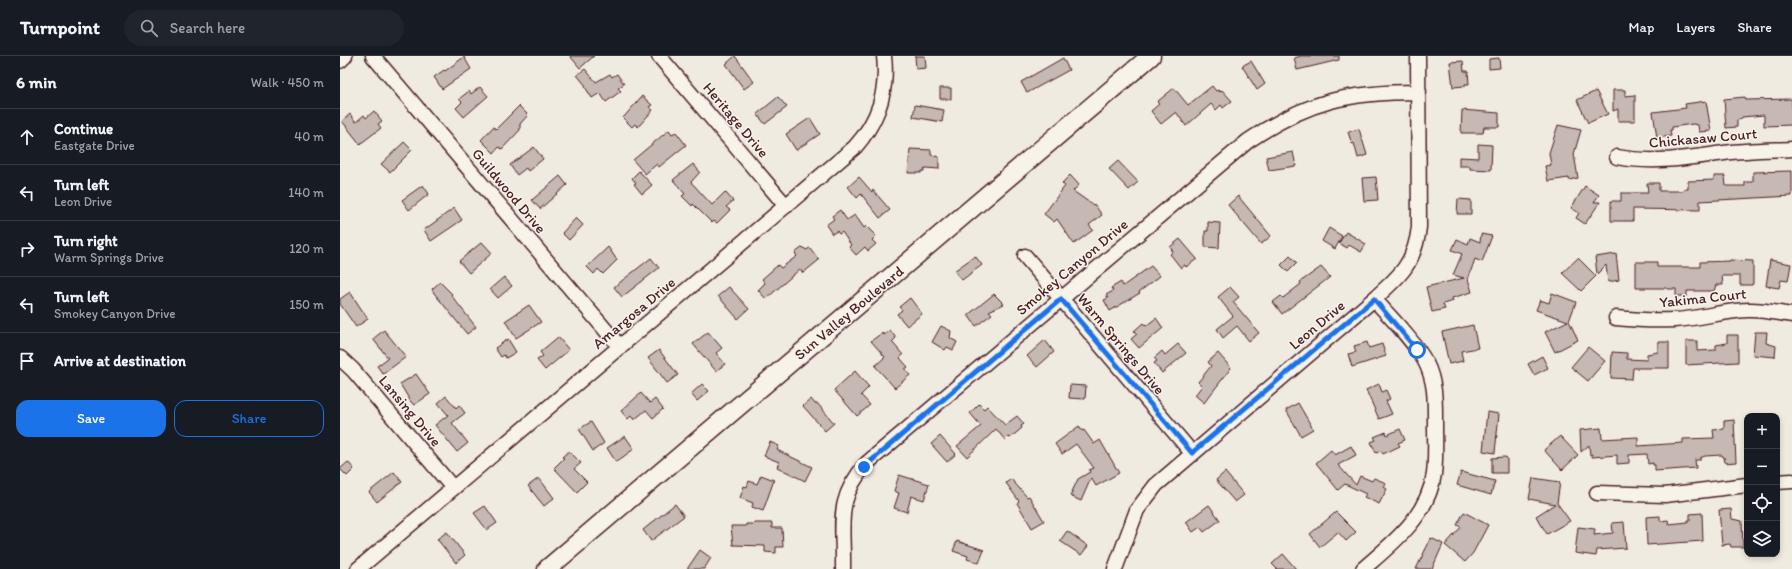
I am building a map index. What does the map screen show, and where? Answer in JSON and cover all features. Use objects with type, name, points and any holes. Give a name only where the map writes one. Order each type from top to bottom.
[{"type":"main road","name":"Sun Valley Boulevard","points":[[547,569],[1151,56]]},
{"type":"street","points":[[340,61],[345,56]]},
{"type":"street","name":"Guildwood Drive","points":[[373,56],[620,347]]},
{"type":"street","name":"Heritage Drive","points":[[659,56],[786,206]]},
{"type":"street","name":"Amargosa Drive","points":[[359,569],[855,147],[865,136],[874,122],[882,100],[886,71],[884,56]]},
{"type":"street","name":"Leon Drive","points":[[1115,569],[1135,516],[1145,497],[1156,485],[1374,299],[1406,269],[1413,256],[1419,227],[1418,56]]},
{"type":"street","name":"Smokey Canyon Drive","points":[[842,569],[841,517],[844,502],[849,487],[857,474],[867,463],[1248,141],[1290,115],[1337,99],[1363,94],[1419,92]]},
{"type":"street","name":"Chickasaw Court","points":[[1617,158],[1652,161],[1676,160],[1725,153],[1792,149]]},
{"type":"street","name":"Warm Springs Drive","points":[[1025,256],[1192,453]]},
{"type":"street","points":[[1366,568],[1402,535],[1423,506],[1430,489],[1435,461],[1435,390],[1431,375],[1417,350],[1374,299]]},
{"type":"street","name":"Yakima Court","points":[[1616,318],[1674,320],[1703,318],[1746,310],[1763,310],[1792,315]]},
{"type":"street","name":"Lansing Drive","points":[[340,358],[353,370],[453,488]]},
{"type":"street","points":[[1780,482],[1792,481]]},
{"type":"street","points":[[1597,493],[1665,495],[1744,485]]},
{"type":"building","points":[[570,56],[594,56],[580,68]]},
{"type":"building","points":[[735,56],[754,82],[744,89],[726,64]]},
{"type":"building","points":[[915,56],[925,56],[926,68],[916,69]]},
{"type":"building","points":[[1301,56],[1339,56],[1339,60],[1297,70],[1294,58]]},
{"type":"building","points":[[464,57],[471,69],[442,89],[434,77]]},
{"type":"building","points":[[1063,58],[1069,70],[1027,93],[1021,82]]},
{"type":"building","points":[[1499,58],[1500,68],[1489,69],[1489,59]]},
{"type":"building","points":[[1251,61],[1265,84],[1257,90],[1242,66]]},
{"type":"building","points":[[1463,61],[1464,71],[1468,71],[1469,84],[1465,84],[1465,86],[1453,87],[1450,62]]},
{"type":"building","points":[[585,69],[596,82],[610,74],[612,77],[617,74],[624,84],[618,88],[621,91],[606,102],[600,93],[592,98],[585,87],[586,86],[577,75]]},
{"type":"building","points":[[1212,86],[1216,91],[1218,90],[1220,92],[1222,90],[1232,101],[1223,108],[1221,105],[1216,110],[1211,104],[1186,126],[1176,112],[1161,124],[1151,111],[1159,104],[1157,102],[1174,88],[1188,105]]},
{"type":"building","points":[[480,87],[488,96],[464,117],[456,108],[462,102],[459,99],[469,91],[471,94]]},
{"type":"building","points":[[940,88],[951,88],[951,99],[940,99]]},
{"type":"building","points":[[1613,90],[1625,90],[1625,96],[1635,95],[1635,121],[1618,121],[1618,109],[1613,111]]},
{"type":"building","points":[[1596,91],[1608,114],[1588,123],[1577,100]]},
{"type":"building","points":[[642,96],[652,105],[649,107],[653,110],[638,127],[635,124],[632,127],[623,118]]},
{"type":"building","points":[[778,97],[787,107],[765,124],[757,114]]},
{"type":"building","points":[[1745,97],[1746,100],[1792,99],[1792,125],[1764,126],[1764,115],[1742,117],[1742,119],[1737,120],[1737,127],[1726,128],[1724,99]]},
{"type":"building","points":[[1706,101],[1711,131],[1699,132],[1698,125],[1693,124],[1672,127],[1672,130],[1670,130],[1671,136],[1657,138],[1653,112],[1686,108],[1685,104]]},
{"type":"building","points":[[915,105],[944,110],[942,122],[913,117]]},
{"type":"building","points":[[519,106],[528,115],[520,124],[520,130],[502,149],[499,147],[494,153],[481,140],[493,127],[496,129]]},
{"type":"building","points":[[1462,110],[1499,113],[1499,127],[1484,127],[1483,133],[1461,133]]},
{"type":"building","points":[[374,111],[382,121],[378,124],[381,128],[360,144],[342,121],[350,114],[356,122],[364,115],[366,118]]},
{"type":"building","points":[[810,118],[820,134],[796,150],[786,134]]},
{"type":"building","points":[[1558,125],[1581,130],[1574,154],[1578,178],[1548,181],[1545,166],[1551,165],[1549,153]]},
{"type":"building","points":[[1359,129],[1367,155],[1358,158],[1354,143],[1352,144],[1348,132]]},
{"type":"building","points":[[669,130],[672,134],[676,132],[686,145],[659,167],[657,164],[645,174],[633,160]]},
{"type":"building","points":[[404,142],[412,150],[390,172],[381,164]]},
{"type":"building","points":[[1478,144],[1492,145],[1491,170],[1470,169],[1470,166],[1459,166],[1459,157],[1478,158]]},
{"type":"building","points":[[534,147],[543,159],[528,171],[526,168],[517,175],[510,165]]},
{"type":"building","points":[[910,149],[931,150],[931,155],[939,157],[939,169],[925,168],[921,173],[908,173]]},
{"type":"building","points":[[1293,152],[1296,166],[1269,170],[1266,157]]},
{"type":"building","points":[[1118,161],[1138,182],[1129,190],[1109,169]]},
{"type":"building","points":[[693,164],[700,172],[691,182],[712,205],[725,192],[733,201],[726,207],[730,210],[717,223],[714,221],[712,223],[693,204],[692,206],[682,196],[685,194],[673,180]]},
{"type":"building","points":[[639,171],[652,185],[642,194],[634,184],[636,183],[632,178]]},
{"type":"building","points":[[1792,171],[1792,196],[1700,201],[1700,210],[1633,209],[1633,221],[1611,221],[1611,201],[1621,201],[1621,193],[1648,193],[1647,183],[1659,183],[1659,191],[1683,191],[1683,189],[1688,189],[1688,181],[1714,180],[1714,176],[1725,176],[1726,186],[1745,186],[1745,182],[1753,182],[1753,172]]},
{"type":"building","points":[[1070,175],[1079,185],[1073,191],[1093,205],[1094,204],[1102,215],[1089,225],[1093,230],[1074,244],[1057,219],[1054,222],[1044,214],[1065,186],[1062,183]]},
{"type":"building","points":[[560,176],[567,185],[540,209],[532,200]]},
{"type":"building","points":[[859,177],[872,192],[873,190],[890,210],[880,218],[861,194],[857,198],[848,187]]},
{"type":"building","points":[[1376,177],[1378,200],[1364,201],[1362,178]]},
{"type":"building","points":[[423,185],[429,194],[409,210],[402,200]]},
{"type":"building","points":[[1585,186],[1599,195],[1594,202],[1600,202],[1585,224],[1576,218],[1579,213],[1571,208]]},
{"type":"building","points":[[1238,196],[1271,236],[1261,244],[1228,205]]},
{"type":"building","points":[[1458,199],[1471,200],[1471,214],[1457,214]]},
{"type":"building","points":[[454,208],[462,220],[431,241],[424,230]]},
{"type":"building","points":[[840,210],[847,220],[855,215],[864,228],[866,226],[876,236],[872,240],[876,244],[868,251],[865,247],[856,255],[849,247],[851,245],[842,232],[839,234],[837,231],[832,234],[826,225],[834,219],[832,216]]},
{"type":"building","points":[[576,218],[583,225],[569,240],[562,233]]},
{"type":"building","points":[[1208,222],[1220,223],[1219,248],[1205,247],[1205,231],[1208,231]]},
{"type":"building","points":[[1329,228],[1342,236],[1335,249],[1322,241]]},
{"type":"building","points":[[1346,232],[1366,244],[1361,252],[1349,245],[1347,248],[1339,243]]},
{"type":"building","points":[[1481,234],[1492,236],[1482,262],[1475,259],[1468,279],[1472,292],[1452,298],[1453,301],[1443,304],[1445,309],[1432,312],[1426,287],[1464,278],[1453,275],[1462,254],[1452,250],[1457,239],[1468,244],[1470,238],[1480,242]]},
{"type":"building","points":[[1180,239],[1197,259],[1186,267],[1185,265],[1181,268],[1170,254],[1173,252],[1170,247]]},
{"type":"building","points":[[482,242],[492,253],[469,273],[459,261]]},
{"type":"building","points":[[608,247],[617,260],[603,274],[598,269],[594,274],[587,267]]},
{"type":"building","points":[[803,247],[806,250],[810,248],[819,260],[803,273],[800,269],[766,299],[758,290],[765,283],[762,279],[778,265],[781,268],[797,256],[795,253]]},
{"type":"building","points":[[1616,254],[1619,280],[1608,282],[1606,265],[1597,274],[1595,257]]},
{"type":"building","points":[[975,256],[982,265],[962,280],[954,271]]},
{"type":"building","points":[[1290,256],[1297,263],[1288,272],[1281,265]]},
{"type":"building","points":[[651,258],[659,268],[622,297],[614,287]]},
{"type":"building","points":[[1578,258],[1596,276],[1581,291],[1562,273]]},
{"type":"building","points":[[1730,260],[1753,261],[1752,285],[1740,285],[1740,276],[1722,276],[1723,285],[1716,285],[1714,291],[1687,291],[1687,296],[1676,296],[1676,289],[1636,288],[1636,262],[1657,262],[1657,267],[1700,267],[1700,262]]},
{"type":"building","points":[[1770,260],[1791,264],[1788,281],[1781,280],[1779,288],[1766,286]]},
{"type":"building","points":[[1151,266],[1160,276],[1139,292],[1140,293],[1110,311],[1104,300],[1108,298],[1106,295],[1113,291],[1111,288],[1121,282],[1123,286]]},
{"type":"building","points":[[1321,267],[1330,277],[1282,314],[1273,302],[1281,296],[1283,298],[1301,284],[1300,282]]},
{"type":"building","points":[[504,277],[512,286],[498,298],[490,289]]},
{"type":"building","points":[[440,282],[452,294],[451,295],[476,327],[467,334],[434,293],[432,289]]},
{"type":"building","points":[[729,287],[749,309],[738,319],[718,296]]},
{"type":"building","points":[[1230,287],[1239,297],[1233,302],[1259,333],[1249,341],[1237,326],[1223,338],[1217,329],[1233,316],[1218,297]]},
{"type":"building","points":[[350,292],[368,319],[356,327],[340,304],[340,299]]},
{"type":"building","points":[[1552,293],[1576,302],[1569,321],[1578,340],[1555,352],[1545,332],[1568,321],[1536,310],[1540,300],[1549,303]]},
{"type":"building","points":[[994,294],[1004,304],[989,311],[992,314],[976,326],[968,315]]},
{"type":"building","points":[[910,298],[922,314],[907,326],[897,314],[902,310],[899,307]]},
{"type":"building","points":[[529,305],[541,322],[516,338],[505,321]]},
{"type":"building","points":[[1156,318],[1163,328],[1139,348],[1131,339],[1137,334],[1134,331],[1143,323],[1146,326]]},
{"type":"building","points":[[1473,325],[1478,348],[1461,351],[1463,361],[1449,364],[1442,332]]},
{"type":"building","points":[[941,326],[951,331],[950,338],[957,342],[953,350],[947,347],[945,350],[932,342]]},
{"type":"building","points":[[384,330],[406,357],[383,374],[377,366],[388,358],[373,339]]},
{"type":"building","points":[[890,330],[896,338],[892,342],[903,355],[900,358],[908,367],[905,369],[910,375],[895,388],[875,366],[885,357],[871,341],[882,333],[884,335]]},
{"type":"building","points":[[708,332],[722,348],[716,353],[725,364],[716,371],[693,344]]},
{"type":"building","points":[[1755,332],[1767,332],[1766,343],[1776,346],[1775,357],[1753,355]]},
{"type":"building","points":[[1727,335],[1738,335],[1738,362],[1686,365],[1686,341],[1697,341],[1697,351],[1716,350],[1716,345],[1727,343]]},
{"type":"building","points":[[558,337],[569,350],[545,370],[537,360],[543,356],[540,352]]},
{"type":"building","points":[[508,339],[516,352],[506,358],[504,355],[501,357],[495,348]]},
{"type":"building","points":[[1045,340],[1054,352],[1037,367],[1027,356]]},
{"type":"building","points":[[1367,342],[1369,348],[1382,344],[1386,356],[1352,367],[1348,354],[1356,352],[1354,346]]},
{"type":"building","points":[[1658,342],[1669,342],[1669,368],[1633,368],[1632,379],[1611,378],[1612,352],[1627,353],[1627,359],[1647,360],[1647,354],[1658,352]]},
{"type":"building","points":[[1178,344],[1186,353],[1162,373],[1154,363],[1157,361],[1154,358],[1162,351],[1165,355]]},
{"type":"building","points":[[1588,347],[1605,361],[1588,381],[1571,367]]},
{"type":"building","points":[[659,350],[678,375],[667,383],[648,358]]},
{"type":"building","points":[[1218,353],[1231,368],[1204,403],[1195,395],[1202,386],[1198,382],[1211,366],[1208,362]]},
{"type":"building","points":[[1542,356],[1548,368],[1534,375],[1528,364]]},
{"type":"building","points":[[855,371],[869,387],[861,395],[870,405],[857,416],[834,390]]},
{"type":"building","points":[[416,374],[430,394],[414,405],[400,384]]},
{"type":"building","points":[[702,384],[709,391],[697,401],[691,394]]},
{"type":"building","points":[[1379,384],[1382,392],[1386,390],[1390,399],[1386,401],[1392,414],[1379,419],[1366,390]]},
{"type":"building","points":[[1070,385],[1086,386],[1085,399],[1069,398]]},
{"type":"building","points":[[641,393],[650,403],[655,399],[663,409],[653,418],[646,410],[634,420],[631,416],[628,419],[621,411]]},
{"type":"building","points":[[446,396],[456,408],[459,405],[465,413],[452,423],[468,443],[457,452],[435,425],[448,415],[438,403]]},
{"type":"building","points":[[811,399],[815,404],[817,403],[834,423],[825,431],[803,406]]},
{"type":"building","points":[[1298,403],[1313,429],[1301,436],[1286,410]]},
{"type":"building","points":[[979,404],[984,409],[987,406],[1005,425],[1017,416],[1024,424],[1021,426],[1022,428],[1010,438],[1008,437],[1005,440],[996,429],[967,457],[957,446],[981,426],[970,413]]},
{"type":"building","points":[[1487,412],[1499,414],[1495,453],[1483,451]]},
{"type":"building","points":[[1734,420],[1736,462],[1725,463],[1722,455],[1705,456],[1700,458],[1700,460],[1695,460],[1696,468],[1655,471],[1655,465],[1653,465],[1653,463],[1648,464],[1647,454],[1629,455],[1629,463],[1617,464],[1617,455],[1592,457],[1592,454],[1590,455],[1589,445],[1581,452],[1580,430],[1601,428],[1602,439],[1638,437],[1638,446],[1683,443],[1683,439],[1714,438],[1713,430],[1724,429],[1724,421]]},
{"type":"building","points":[[591,422],[604,443],[593,451],[579,429]]},
{"type":"building","points":[[1079,426],[1082,431],[1084,430],[1094,444],[1100,440],[1119,473],[1096,486],[1091,478],[1081,501],[1070,496],[1078,479],[1094,468],[1076,444],[1062,454],[1055,444]]},
{"type":"building","points":[[1400,429],[1405,440],[1398,443],[1400,446],[1383,454],[1381,451],[1376,453],[1371,442],[1376,440],[1374,437],[1386,432],[1387,435]]},
{"type":"building","points":[[625,436],[634,449],[616,462],[607,448]]},
{"type":"building","points":[[940,436],[956,454],[947,462],[931,444]]},
{"type":"building","points":[[1560,436],[1578,455],[1562,470],[1544,450]]},
{"type":"building","points":[[770,442],[779,446],[777,450],[812,467],[805,481],[777,467],[779,462],[764,456]]},
{"type":"building","points":[[1351,446],[1356,455],[1338,465],[1356,485],[1360,476],[1372,481],[1374,478],[1386,483],[1384,487],[1387,489],[1379,504],[1364,497],[1366,494],[1345,484],[1338,490],[1316,463],[1331,450],[1335,455]]},
{"type":"building","points":[[569,451],[581,463],[574,469],[587,482],[577,492],[554,468],[564,458],[562,457]]},
{"type":"building","points":[[1492,458],[1507,458],[1507,473],[1492,473]]},
{"type":"building","points":[[348,462],[354,469],[347,476],[340,469]]},
{"type":"building","points":[[394,472],[402,482],[377,502],[369,492]]},
{"type":"building","points":[[1225,472],[1244,495],[1235,502],[1216,480]]},
{"type":"building","points":[[1461,472],[1495,481],[1491,495],[1457,485]]},
{"type":"building","points":[[761,475],[774,480],[763,511],[752,507],[753,503],[740,498],[744,486],[747,487],[749,481],[757,484]]},
{"type":"building","points":[[899,475],[929,484],[924,500],[911,496],[907,512],[894,508],[899,493],[894,491]]},
{"type":"building","points":[[539,478],[554,498],[544,506],[528,486]]},
{"type":"building","points":[[1533,478],[1560,482],[1557,503],[1570,521],[1547,534],[1536,516],[1555,504],[1529,499]]},
{"type":"building","points":[[1011,479],[1027,497],[1029,496],[1044,521],[1032,528],[1017,503],[1019,501],[1006,483]]},
{"type":"building","points":[[675,504],[684,516],[651,541],[643,530]]},
{"type":"building","points":[[1209,505],[1220,520],[1204,532],[1200,527],[1193,532],[1186,522]]},
{"type":"building","points":[[485,506],[497,523],[487,530],[474,513]]},
{"type":"building","points":[[1731,509],[1732,519],[1742,521],[1743,547],[1731,547],[1730,544],[1722,545],[1719,510]]},
{"type":"building","points":[[1336,512],[1356,532],[1346,541],[1338,532],[1320,547],[1310,534]]},
{"type":"building","points":[[1464,512],[1488,525],[1473,553],[1465,562],[1445,545],[1461,527],[1457,525]]},
{"type":"building","points":[[1702,513],[1703,541],[1647,545],[1646,517],[1660,516],[1660,521],[1668,520],[1669,524],[1688,522],[1688,520],[1690,520],[1690,514]]},
{"type":"building","points":[[1624,522],[1626,548],[1597,550],[1596,556],[1575,553],[1578,527],[1595,529],[1594,535],[1613,533],[1612,523]]},
{"type":"building","points":[[772,523],[772,528],[782,528],[783,547],[776,547],[776,553],[765,552],[765,546],[733,545],[731,526],[746,526],[746,524]]},
{"type":"building","points":[[1067,531],[1088,546],[1081,555],[1060,541]]},
{"type":"building","points":[[447,532],[465,555],[456,563],[437,539]]},
{"type":"building","points":[[1431,538],[1443,544],[1432,569],[1416,569]]},
{"type":"building","points":[[957,541],[984,550],[979,563],[967,559],[968,556],[953,551]]},
{"type":"building","points":[[700,550],[711,558],[704,569],[687,569]]},
{"type":"building","points":[[1283,554],[1296,569],[1277,569],[1272,564]]},
{"type":"route","points":[[864,467],[1061,299],[1192,453],[1374,299],[1417,350]]}]
